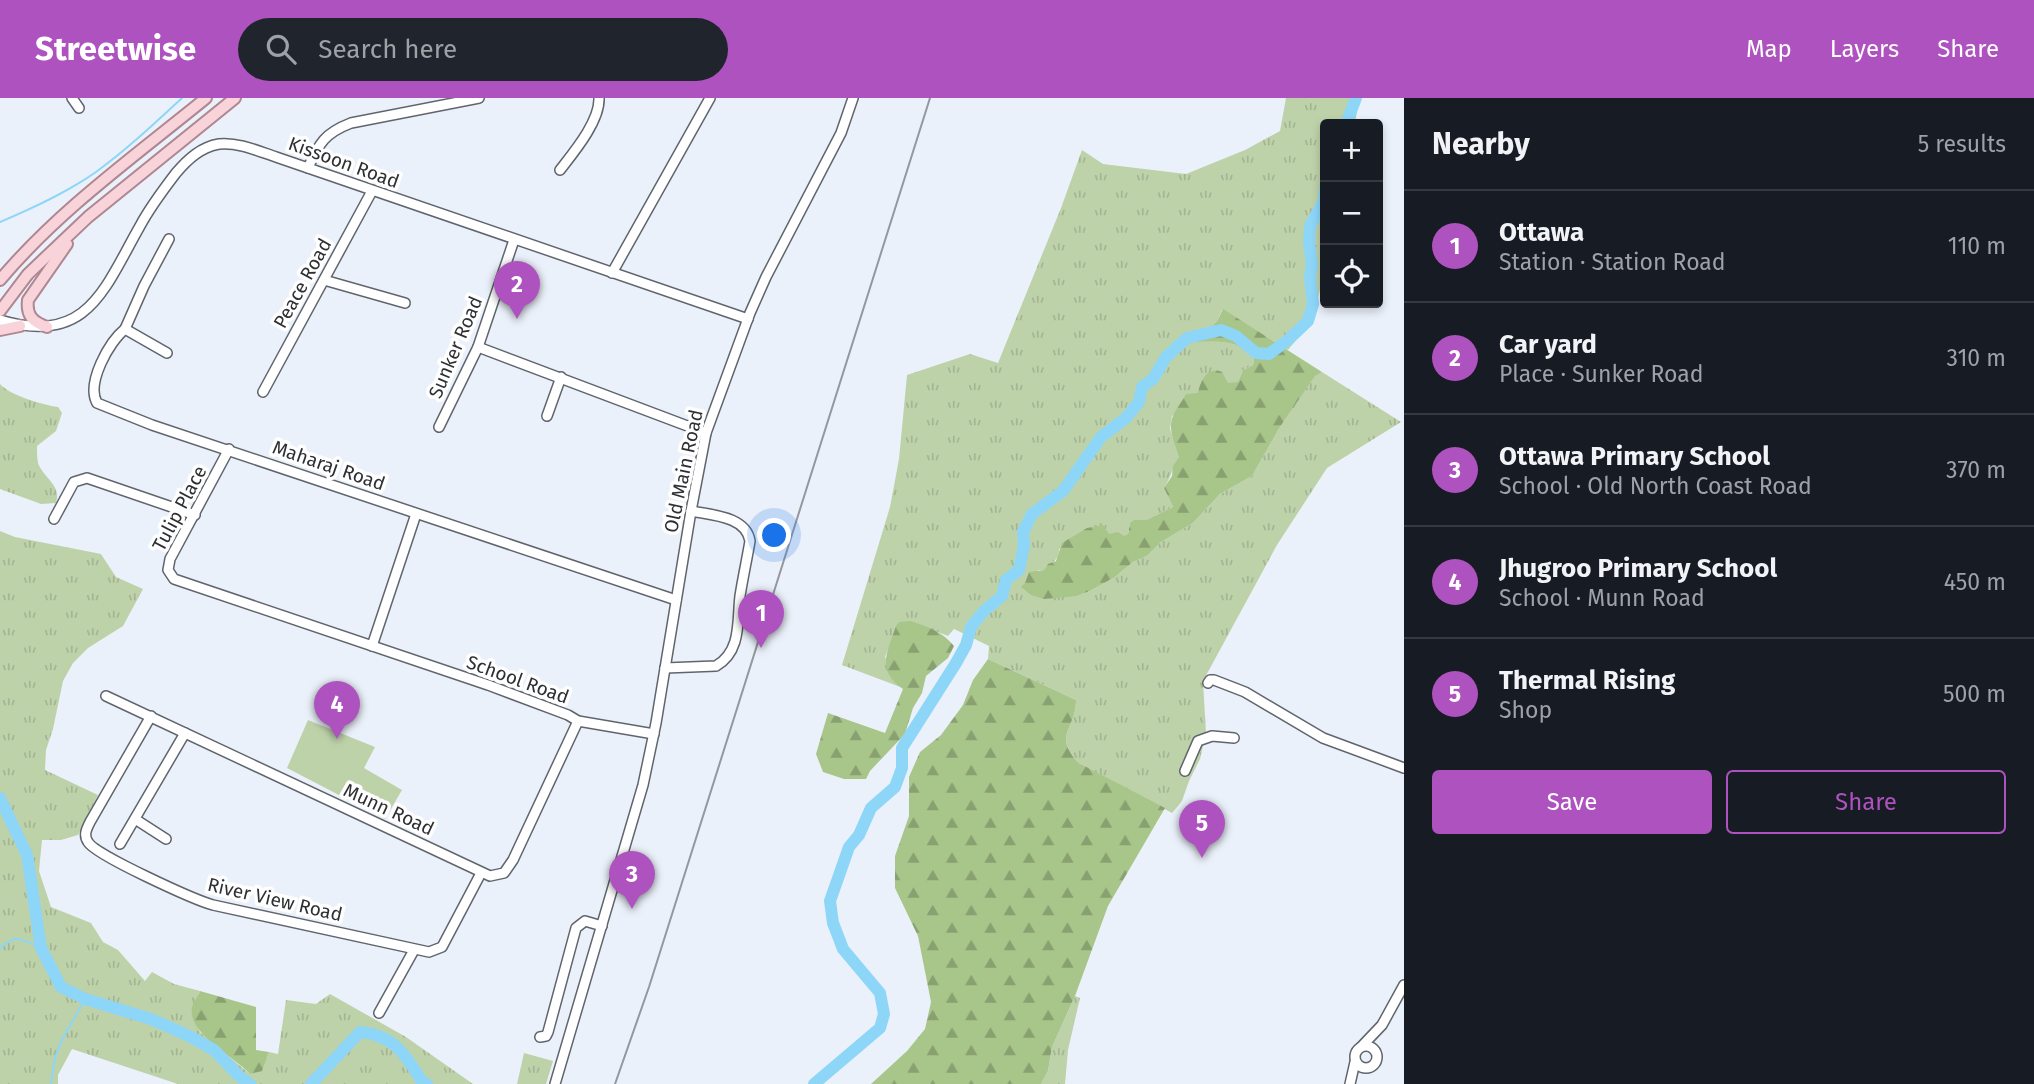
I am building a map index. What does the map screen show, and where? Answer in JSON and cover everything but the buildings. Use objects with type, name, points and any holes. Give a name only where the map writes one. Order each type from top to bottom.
[{"type":"main road","points":[[2,277],[69,210],[206,98]]},
{"type":"main road","points":[[0,311],[28,274],[88,217],[235,98]]},
{"type":"main road","points":[[47,327],[32,320],[27,300],[88,217]]},
{"type":"main road","points":[[0,330],[20,326]]},
{"type":"street","points":[[72,98],[79,108]]},
{"type":"street","points":[[308,168],[326,136],[351,123],[435,102],[479,98]]},
{"type":"street","points":[[560,170],[597,112],[599,98]]},
{"type":"street","points":[[612,273],[710,98]]},
{"type":"street","name":"Old Main Road","points":[[555,1084],[630,834],[652,747],[706,433],[766,278],[841,133],[853,98]]},
{"type":"street","name":"Kissoon Road","points":[[0,320],[20,326],[47,327],[81,314],[110,282],[154,203],[193,155],[207,147],[221,144],[239,146],[308,168],[748,320]]},
{"type":"street","name":"Peace Road","points":[[263,392],[372,191]]},
{"type":"street","points":[[167,353],[125,329],[169,239]]},
{"type":"street","name":"Sunker Road","points":[[439,427],[478,347],[514,240]]},
{"type":"street","points":[[324,279],[404,303]]},
{"type":"street","name":"Maharaj Road","points":[[125,329],[111,344],[101,366],[93,388],[97,403],[152,425],[676,600]]},
{"type":"street","points":[[478,347],[706,433]]},
{"type":"street","points":[[547,416],[561,377]]},
{"type":"street","name":"Tulip Place","points":[[177,580],[171,576],[168,566],[176,546],[229,449]]},
{"type":"street","points":[[54,519],[74,482],[87,478],[195,515]]},
{"type":"street","points":[[665,668],[716,666],[722,663],[732,649],[738,628],[740,597],[750,541],[748,533],[736,522],[691,510]]},
{"type":"street","points":[[372,646],[416,514]]},
{"type":"street","name":"School Road","points":[[177,580],[488,685],[578,721],[654,734]]},
{"type":"street","points":[[1208,683],[1214,680],[1245,692],[1323,738],[1404,768]]},
{"type":"street","name":"Munn Road","points":[[106,696],[481,873]]},
{"type":"street","name":"River View Road","points":[[151,716],[87,828],[89,845],[111,858],[208,904],[429,952],[442,947],[481,873]]},
{"type":"street","points":[[481,873],[498,875],[508,869],[578,721]]},
{"type":"street","points":[[644,732],[652,747]]},
{"type":"street","points":[[120,844],[185,733]]},
{"type":"street","points":[[1185,771],[1198,741],[1212,736],[1234,738]]},
{"type":"street","points":[[135,819],[166,839]]},
{"type":"street","points":[[540,1037],[546,1036],[548,1032],[576,928],[585,921],[602,926]]},
{"type":"street","points":[[379,1013],[414,950]]},
{"type":"street","points":[[1351,1084],[1355,1054],[1382,1025],[1404,985]]},
{"type":"street","points":[[1351,1084],[1376,1062],[1382,1025]]},
{"type":"street","points":[[1362,1046],[1370,1046],[1376,1051]]},
{"type":"street","points":[[1355,1062],[1368,1068]]},
{"type":"green space","points":[[1286,98],[1359,98],[1356,119],[1320,119],[1320,288],[1311,319],[1288,350],[1222,310],[1217,321],[1198,342],[1236,345],[1254,359],[1253,365],[1243,370],[1238,382],[1198,394],[1172,416],[1170,429],[1180,457],[1164,488],[1173,507],[1146,520],[1130,523],[1128,534],[1124,537],[1059,549],[1058,557],[1054,561],[1044,570],[1037,570],[1077,596],[1115,577],[1133,562],[1147,556],[1161,542],[1193,523],[1220,494],[1252,476],[1280,427],[1315,375],[1322,372],[1401,422],[1327,468],[1277,545],[1203,681],[1206,733],[1200,759],[1182,801],[1172,813],[1079,763],[1067,746],[1066,739],[1076,700],[988,659],[989,646],[954,629],[948,636],[911,622],[899,622],[885,657],[903,688],[842,665],[890,507],[899,459],[907,375],[970,354],[998,363],[1082,150],[1103,164],[1186,174],[1245,150],[1280,131]]},
{"type":"green space","points":[[1223,309],[1322,372],[1315,376],[1280,427],[1252,476],[1220,494],[1193,523],[1161,542],[1147,556],[1133,562],[1115,577],[1090,591],[1077,596],[1044,599],[1031,595],[1021,587],[1029,572],[1044,570],[1048,564],[1056,561],[1062,543],[1087,528],[1103,525],[1109,534],[1118,532],[1124,536],[1128,534],[1130,523],[1134,520],[1146,520],[1173,507],[1164,488],[1179,457],[1171,428],[1174,413],[1186,394],[1198,393],[1203,379],[1212,371],[1222,372],[1228,383],[1238,382],[1243,370],[1253,365],[1254,359],[1235,345],[1197,342],[1217,321]]},
{"type":"green space","points":[[0,384],[18,396],[58,407],[62,413],[56,431],[37,446],[38,463],[57,491],[56,503],[41,504],[0,489]]},
{"type":"green space","points":[[0,531],[15,537],[101,554],[116,577],[143,589],[123,626],[88,648],[73,663],[63,681],[46,750],[45,770],[98,795],[78,835],[61,840],[42,840],[39,871],[51,907],[91,923],[103,942],[118,950],[145,981],[152,972],[174,984],[200,991],[192,1007],[200,1032],[250,1074],[267,1058],[269,1052],[278,1054],[286,1000],[316,1004],[330,994],[406,1037],[473,1084],[178,1084],[72,1049],[58,1075],[58,1084],[0,1084]]},
{"type":"green space","points":[[911,621],[940,634],[954,646],[948,658],[926,676],[905,734],[870,771],[866,779],[844,779],[823,772],[816,754],[828,713],[885,733],[903,689],[889,675],[886,667],[887,652],[899,622]]},
{"type":"green space","points":[[988,659],[1076,700],[1066,739],[1067,746],[1079,763],[1165,808],[1108,906],[1075,996],[1052,1047],[1048,1071],[1041,1084],[871,1084],[907,1051],[925,1029],[931,1002],[918,936],[895,888],[895,856],[909,816],[909,777],[920,752],[941,735],[963,705],[973,680]]},
{"type":"green space","points":[[308,720],[375,747],[364,768],[402,790],[385,819],[287,768]]},
{"type":"green space","points":[[200,991],[256,1007],[256,1050],[269,1052],[262,1071],[250,1074],[213,1044],[197,1026],[192,1017],[192,1007]]},
{"type":"green space","points":[[1075,996],[1080,998],[1068,1050],[1065,1084],[1041,1084],[1048,1071],[1052,1047]]},
{"type":"green space","points":[[524,1053],[553,1061],[546,1084],[517,1084]]},
{"type":"waterway","points":[[0,222],[49,200],[96,172],[182,98]]},
{"type":"waterway","points":[[1348,119],[1356,98]]},
{"type":"waterway","points":[[814,1084],[880,1028],[884,1014],[880,993],[843,949],[833,923],[830,901],[849,847],[859,835],[871,808],[895,787],[902,768],[902,748],[956,663],[966,645],[971,627],[984,611],[1002,596],[1006,580],[1019,570],[1024,545],[1023,532],[1032,514],[1063,491],[1101,437],[1126,418],[1139,402],[1142,387],[1153,379],[1166,357],[1187,338],[1221,330],[1236,336],[1256,353],[1269,354],[1308,321],[1313,304],[1310,226],[1320,208]]},
{"type":"waterway","points":[[0,798],[27,855],[41,948],[61,987],[85,999],[151,1019],[189,1036],[214,1050],[250,1084]]},
{"type":"waterway","points":[[0,949],[15,939],[41,948]]},
{"type":"waterway","points":[[51,1084],[55,1057],[85,999]]},
{"type":"waterway","points":[[311,1084],[360,1032],[391,1042],[405,1056],[423,1083],[427,1084]]},
{"type":"railway","points":[[615,1084],[649,987],[930,98]]},
{"type":"place","name":"Car yard","points":[[517,319]]},
{"type":"place","name":"Ottawa","points":[[761,648]]},
{"type":"place","name":"Jhugroo Primary School","points":[[337,739]]},
{"type":"place","name":"Thermal Rising","points":[[1202,858]]},
{"type":"place","name":"Ottawa Primary School","points":[[632,909]]}]
